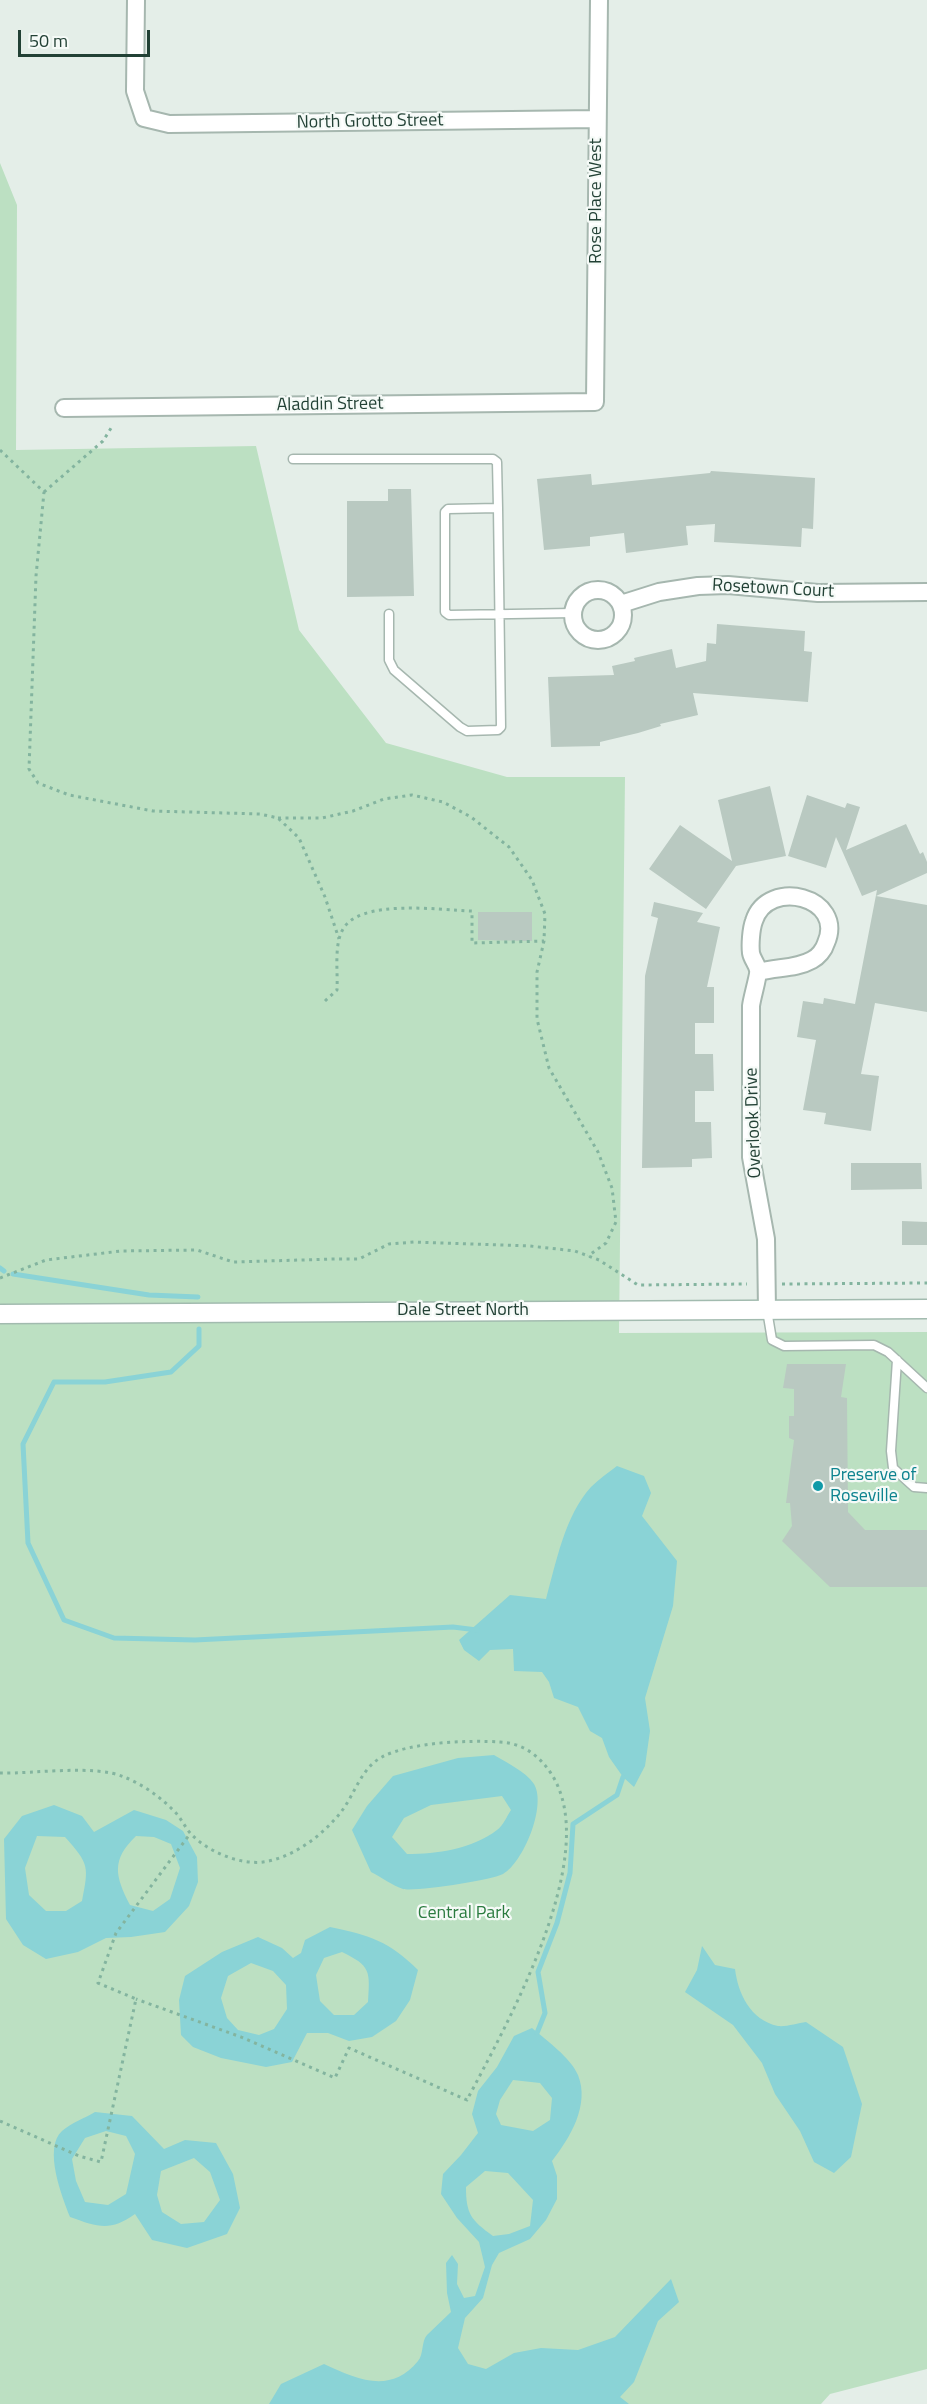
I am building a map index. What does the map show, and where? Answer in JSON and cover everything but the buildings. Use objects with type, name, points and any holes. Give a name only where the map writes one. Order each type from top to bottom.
[{"type":"main road","name":"Dale Street North","points":[[0,1314],[927,1309]]},
{"type":"street","name":"North Grotto Street","points":[[136,0],[135,91],[144,118],[169,124],[597,119]]},
{"type":"street","name":"Rose Place West","points":[[595,402],[599,0]]},
{"type":"street","name":"Aladdin Street","points":[[64,408],[595,402]]},
{"type":"street","name":"Rosetown Court","points":[[621,604],[659,592],[698,586],[728,585],[818,593],[927,592]]},
{"type":"street","points":[[597,590],[614,595],[621,604],[623,617],[621,625],[615,634],[606,639],[597,640],[587,637],[579,630],[575,622],[574,613],[580,597],[588,592],[597,590]]},
{"type":"street","name":"Overlook Drive","points":[[759,972],[776,967],[799,966],[815,959],[824,948],[830,934],[827,918],[819,906],[807,898],[789,896],[772,899],[760,909],[754,921],[751,952],[759,972],[753,990],[752,1005],[751,1140],[753,1167],[766,1239],[767,1310]]},
{"type":"lane","points":[[293,459],[493,459],[497,462],[501,727],[498,730],[467,730],[460,727],[394,670],[388,660],[388,614]]},
{"type":"lane","points":[[498,508],[448,509],[445,512],[445,612],[449,615],[574,613]]},
{"type":"lane","points":[[767,1310],[772,1340],[784,1346],[874,1345],[888,1352],[927,1388]]},
{"type":"lane","points":[[897,1360],[892,1468],[914,1487],[927,1488]]},
{"type":"path","points":[[116,407],[114,423],[103,441],[44,492],[36,576],[29,769],[38,783],[69,795],[153,811],[260,814],[278,818],[322,818],[353,811],[384,799],[412,795],[443,802],[471,817],[509,847],[532,880],[545,914],[544,941],[537,972],[537,1019],[549,1068],[598,1152],[612,1188],[616,1222],[606,1243],[588,1256]]},
{"type":"path","points":[[0,450],[44,492]]},
{"type":"path","points":[[278,818],[299,838],[325,897],[339,939]]},
{"type":"path","points":[[326,1001],[337,990],[339,939],[342,929],[354,916],[376,909],[472,911],[472,943],[544,941]]},
{"type":"path","points":[[0,1278],[46,1260],[122,1251],[197,1250],[233,1262],[335,1259],[359,1258],[389,1244],[414,1242],[530,1246],[575,1251],[620,1272],[638,1285],[747,1284]]},
{"type":"path","points":[[780,1284],[927,1283]]},
{"type":"path","points":[[0,1773],[102,1771],[121,1776],[140,1785],[168,1805],[191,1834],[214,1850],[243,1861],[261,1862],[278,1859],[308,1843],[325,1829],[341,1811],[369,1767],[382,1757],[399,1751],[433,1745],[488,1741],[524,1747],[546,1765],[564,1801],[567,1852],[555,1905],[520,1996],[467,2100],[348,2048],[335,2078],[241,2037],[98,1983],[116,1934],[191,1834]]},
{"type":"path","points":[[0,2121],[79,2156],[101,2163],[136,1999]]},
{"type":"green space","name":"Central Park","points":[[0,163],[17,205],[16,450],[256,446],[299,630],[386,743],[507,777],[625,777],[619,1333],[927,1332],[927,2369],[830,2394],[821,2404],[0,2404]]},
{"type":"water","points":[[617,1466],[644,1476],[651,1493],[642,1516],[677,1561],[673,1606],[645,1698],[650,1731],[645,1766],[634,1787],[623,1777],[609,1757],[602,1738],[590,1731],[578,1707],[554,1698],[549,1682],[542,1672],[514,1671],[513,1649],[490,1650],[479,1661],[464,1650],[459,1640],[510,1595],[546,1599],[562,1540],[574,1511],[591,1487]]},
{"type":"water","points":[[494,1755],[521,1771],[534,1784],[537,1794],[535,1819],[525,1846],[511,1868],[496,1876],[422,1889],[403,1889],[371,1872],[352,1830],[367,1806],[393,1776],[458,1758]],"holes":[[[502,1796],[511,1810],[497,1830],[477,1842],[454,1849],[407,1854],[392,1837],[404,1818],[431,1805]]]},
{"type":"water","points":[[54,1805],[82,1816],[94,1832],[134,1810],[166,1820],[183,1831],[197,1857],[198,1882],[189,1906],[165,1932],[106,1938],[78,1952],[46,1959],[23,1945],[6,1919],[4,1839],[22,1816]],"holes":[[[37,1836],[65,1837],[83,1860],[86,1880],[82,1901],[66,1911],[46,1911],[29,1895],[25,1868]],[[136,1836],[154,1837],[171,1844],[180,1868],[170,1899],[153,1911],[130,1905],[119,1877],[118,1869],[122,1853]]]},
{"type":"water","points":[[330,1927],[367,1936],[398,1952],[407,1960],[418,1970],[410,2000],[396,2021],[372,2037],[349,2041],[328,2033],[307,2033],[292,2062],[266,2067],[221,2058],[193,2047],[181,2035],[179,2000],[185,1976],[222,1952],[258,1937],[282,1948],[293,1958],[301,1953],[305,1940]],"holes":[[[342,1952],[359,1961],[368,1976],[368,2002],[354,2015],[334,2015],[320,2001],[316,1975],[324,1958]],[[251,1963],[273,1971],[286,1985],[287,2009],[274,2029],[259,2035],[238,2030],[227,2018],[221,1998],[228,1976]]]},
{"type":"water","points":[[702,1946],[715,1965],[735,1969],[739,1987],[747,2004],[760,2018],[778,2026],[806,2022],[843,2047],[862,2104],[851,2157],[834,2173],[814,2162],[800,2131],[775,2094],[762,2063],[733,2025],[685,1992],[697,1970]]},
{"type":"water","points":[[532,2028],[558,2050],[570,2062],[578,2075],[582,2098],[571,2132],[552,2161],[557,2176],[557,2199],[546,2220],[530,2239],[499,2253],[492,2265],[483,2298],[465,2318],[458,2348],[468,2364],[486,2369],[514,2353],[541,2348],[578,2350],[615,2337],[671,2279],[679,2302],[658,2321],[634,2382],[620,2397],[629,2404],[269,2404],[281,2384],[324,2364],[349,2375],[373,2381],[385,2381],[407,2372],[420,2358],[427,2335],[451,2312],[447,2293],[446,2263],[452,2255],[458,2264],[457,2284],[464,2298],[475,2296],[485,2267],[479,2242],[457,2218],[441,2194],[443,2174],[478,2133],[472,2114],[478,2091],[497,2067],[514,2036]],"holes":[[[513,2080],[540,2083],[552,2098],[550,2120],[533,2131],[501,2125],[496,2114],[500,2100]],[[485,2171],[508,2173],[533,2200],[530,2226],[509,2234],[493,2236],[475,2221],[467,2204],[466,2187]]]},
{"type":"water","points":[[95,2112],[132,2116],[164,2149],[185,2140],[216,2143],[233,2174],[240,2208],[227,2234],[187,2248],[152,2240],[135,2214],[126,2220],[104,2226],[70,2217],[56,2173],[54,2149],[62,2131]],"holes":[[[106,2131],[126,2136],[135,2154],[126,2194],[108,2205],[85,2202],[76,2181],[72,2159],[85,2138]],[[194,2158],[210,2172],[220,2200],[204,2222],[181,2224],[162,2212],[157,2195],[161,2171]]]},
{"type":"waterway","points":[[0,1268],[4,1271]]},
{"type":"waterway","points":[[13,1274],[149,1295],[198,1297]]},
{"type":"waterway","points":[[199,1329],[199,1346],[171,1372],[105,1382],[54,1382],[23,1444],[28,1543],[64,1620],[114,1638],[195,1640],[453,1627],[477,1630]]},
{"type":"waterway","points":[[537,2033],[545,2013],[538,1972],[557,1923],[570,1873],[573,1824],[617,1795],[623,1777]]},
{"type":"place","name":"Preserve of Roseville","points":[[818,1486]]}]
